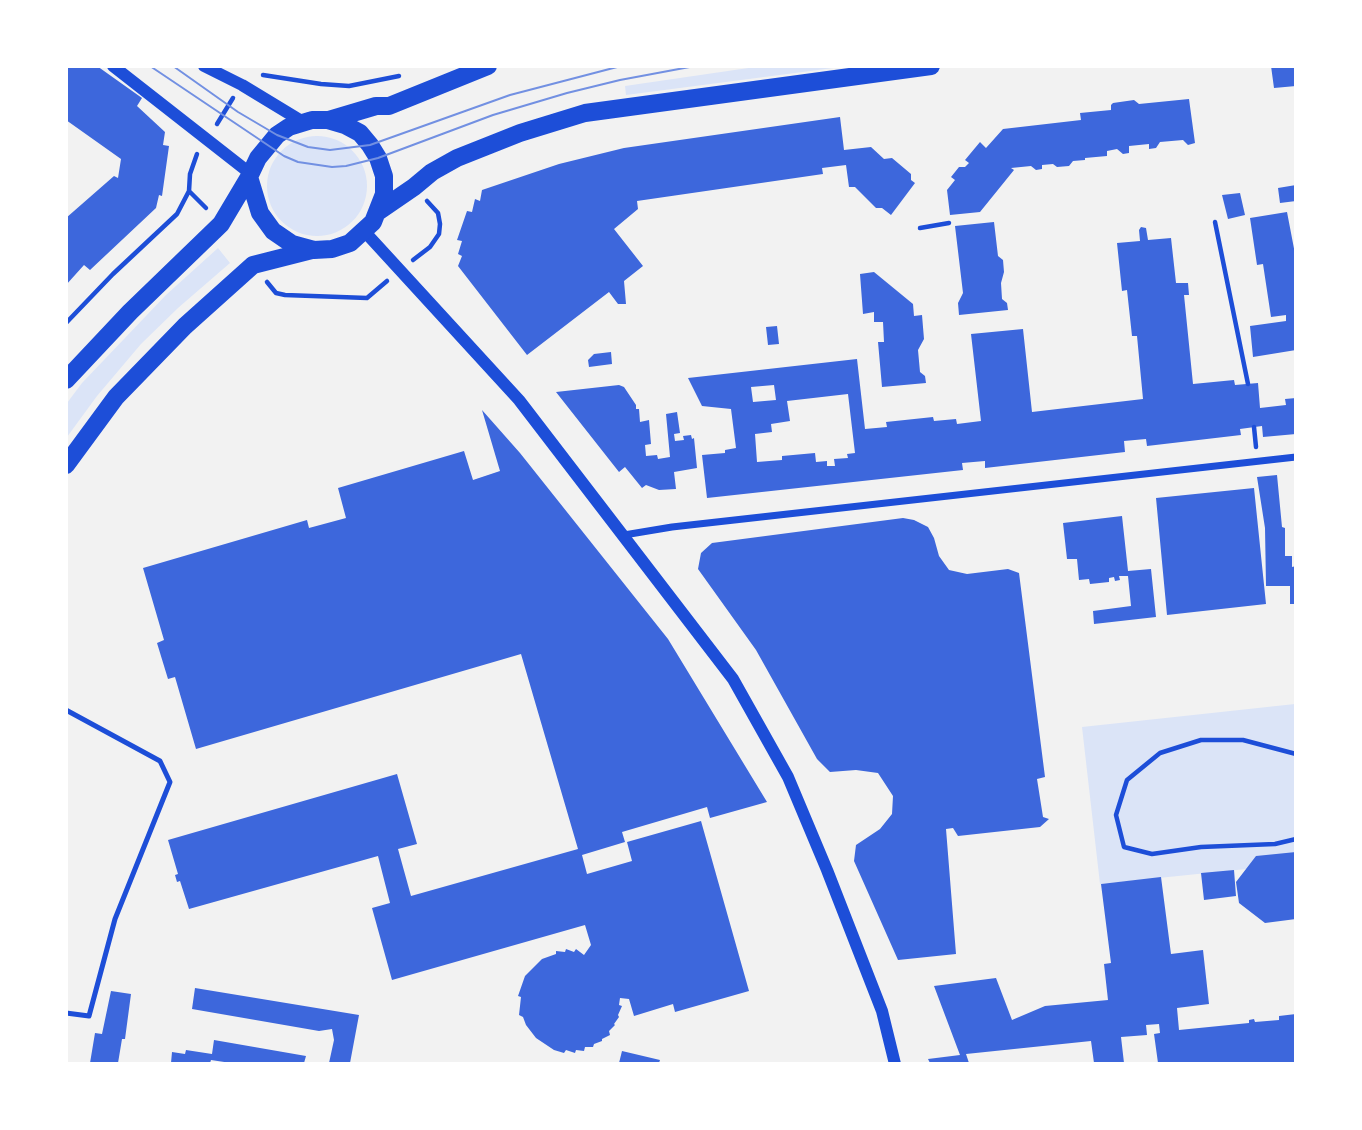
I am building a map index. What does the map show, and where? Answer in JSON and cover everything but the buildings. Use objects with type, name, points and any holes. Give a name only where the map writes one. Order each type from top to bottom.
[{"type":"main road","points":[[66,380],[130,312],[221,224],[258,158],[277,135],[303,121],[328,120],[376,106],[389,106],[488,66]]},
{"type":"main road","points":[[379,211],[432,172],[457,158],[520,133],[585,113],[931,66]]},
{"type":"main road","points":[[66,465],[116,397],[186,326],[253,265],[314,250],[332,249],[350,243],[365,232],[379,211],[384,194],[384,176],[378,158],[360,133],[328,120]]},
{"type":"main road","points":[[250,175],[260,213],[273,231],[292,244],[314,250]]},
{"type":"street","points":[[113,66],[250,175]]},
{"type":"street","points":[[204,66],[303,121]]},
{"type":"street","points":[[365,232],[519,400],[733,678],[788,777],[882,1011],[895,1063]]},
{"type":"street","points":[[624,536],[672,527],[1296,457]]},
{"type":"lane","points":[[66,710],[160,761],[170,782],[115,919],[89,1016],[66,1013]]},
{"type":"path","points":[[258,75],[349,86],[402,76]]},
{"type":"path","points":[[66,323],[173,218],[190,191],[190,174],[202,146]]},
{"type":"path","points":[[190,191],[211,214]]},
{"type":"path","points":[[421,254],[435,242],[440,224],[438,213],[425,198]]},
{"type":"path","points":[[1215,222],[1248,384]]},
{"type":"path","points":[[920,228],[949,223]]},
{"type":"path","points":[[266,282],[276,293],[285,295],[367,298],[382,285]]},
{"type":"path","points":[[1296,754],[1243,740],[1201,740],[1160,753],[1127,780],[1116,815],[1125,847],[1152,854],[1201,847],[1275,844],[1296,839]]},
{"type":"shaded area","points":[[762,66],[841,67],[626,95],[625,86]]},
{"type":"shaded area","points":[[317,136],[336,140],[352,151],[363,167],[367,186],[363,205],[352,221],[336,232],[317,236],[298,232],[282,221],[271,205],[267,186],[271,167],[282,151],[298,140]]},
{"type":"shaded area","points":[[218,248],[230,263],[141,344],[67,437],[67,403],[82,383],[166,295]]},
{"type":"shaded area","points":[[1295,704],[1295,864],[1100,884],[1082,727]]},
{"type":"tram line","points":[[150,66],[284,156],[298,162],[332,167],[378,158],[493,115],[567,93],[695,66]]},
{"type":"tram line","points":[[173,66],[238,112],[277,135],[308,147],[330,150],[370,145],[510,95],[621,66]]}]
